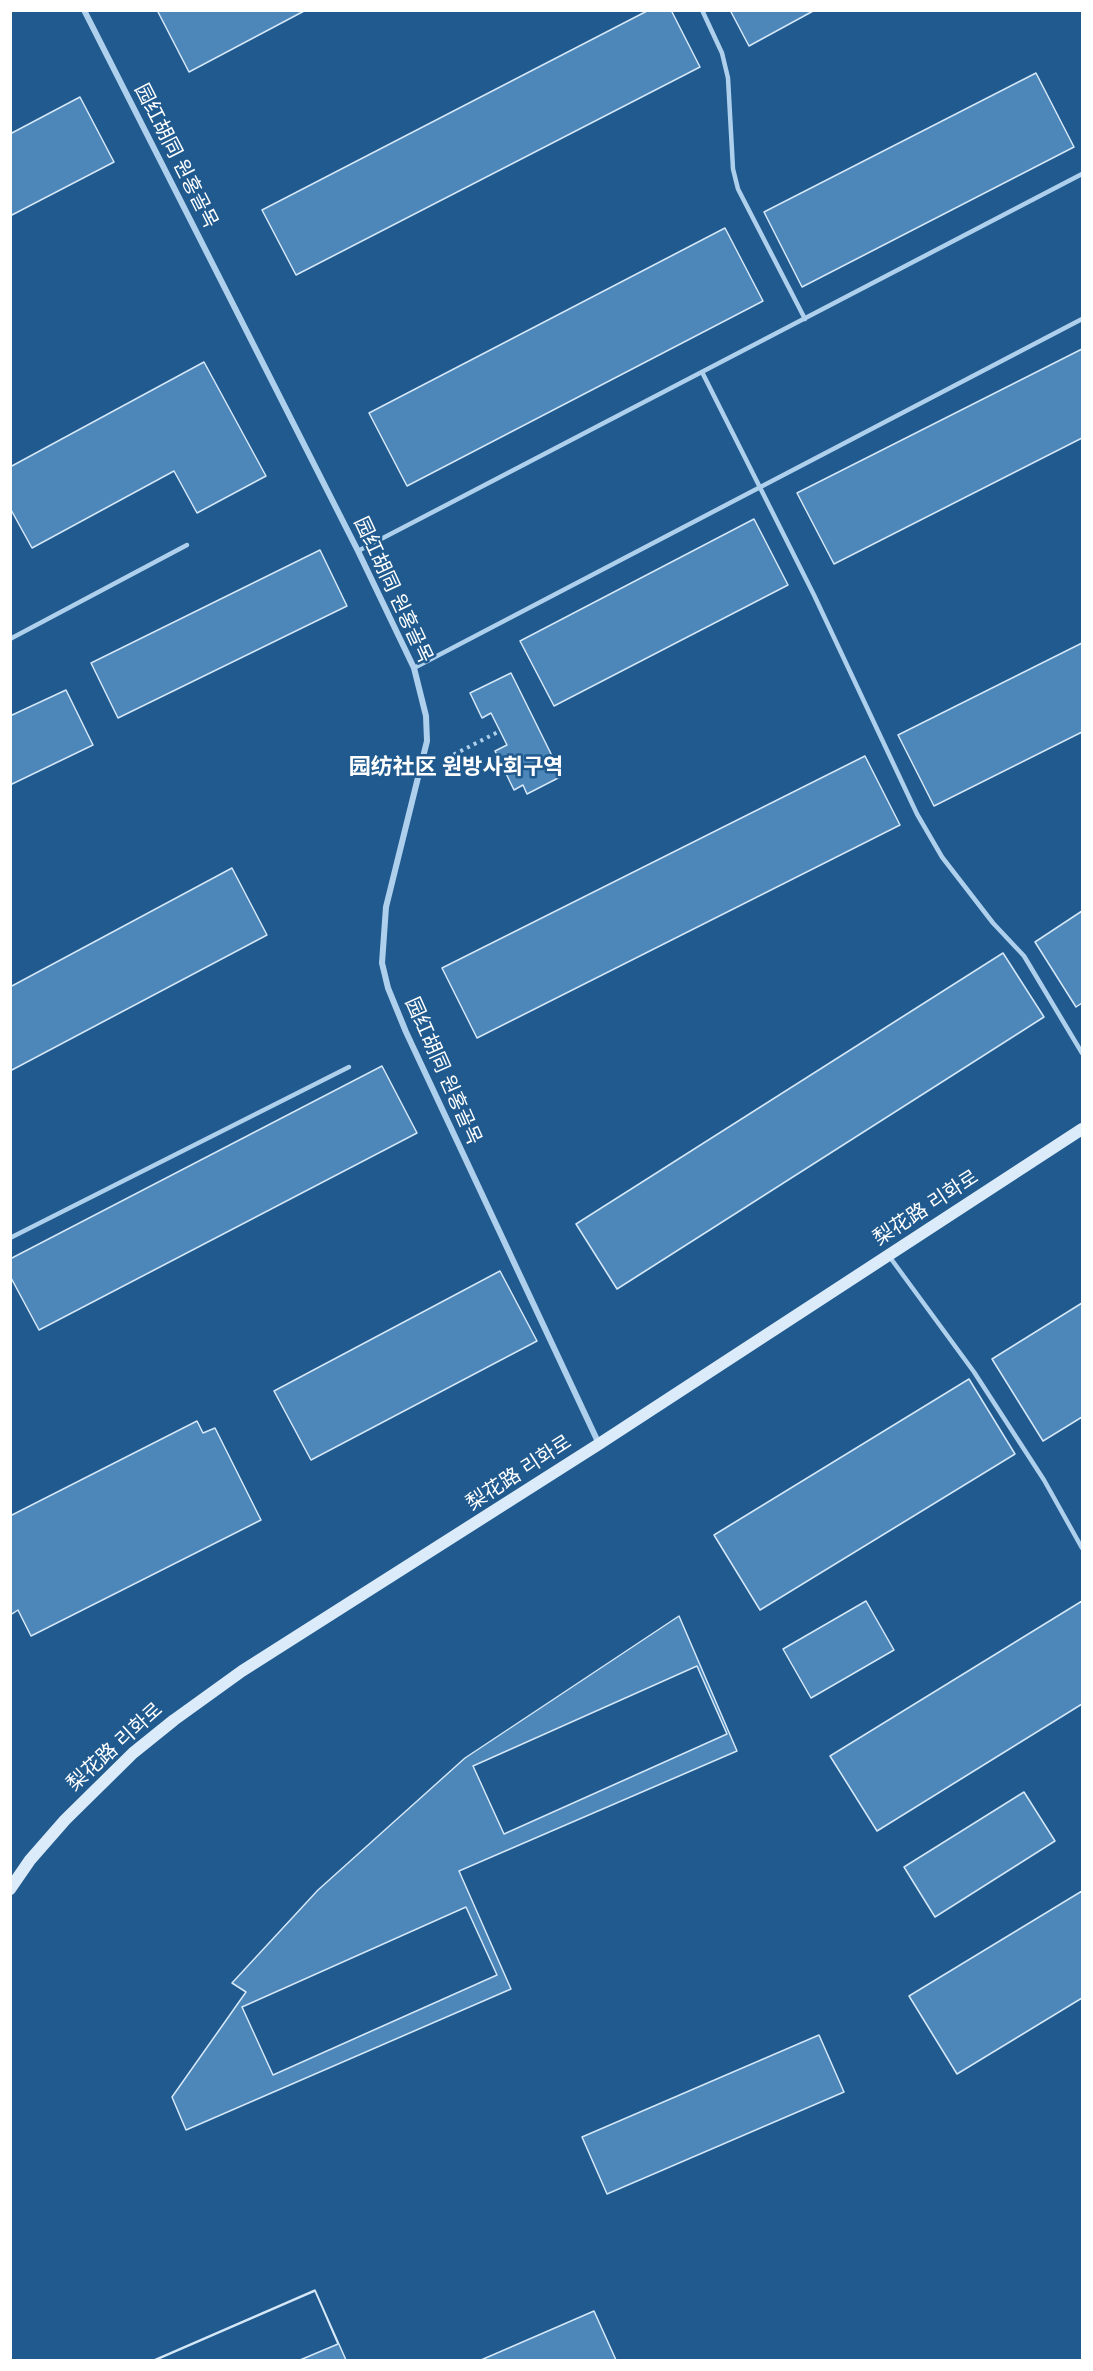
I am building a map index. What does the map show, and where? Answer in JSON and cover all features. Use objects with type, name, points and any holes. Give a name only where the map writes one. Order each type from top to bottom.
[{"type":"street","name":"园红胡同 원홍골목","points":[[84,10],[358,551],[414,668],[426,716],[427,741],[387,907],[382,963],[386,980],[406,1032],[599,1444]]},
{"type":"street","name":"梨花路 리화로","points":[[10,1889],[30,1860],[65,1820],[132,1753],[242,1671],[599,1444],[1083,1130]]},
{"type":"lane","points":[[702,10],[722,53],[728,78],[733,169],[738,189],[805,319]]},
{"type":"lane","points":[[358,551],[1083,174]]},
{"type":"lane","points":[[414,668],[1083,319]]},
{"type":"lane","points":[[702,372],[814,595],[917,814],[942,857],[993,923],[1024,956],[1083,1053]]},
{"type":"lane","points":[[10,639],[186,545]]},
{"type":"lane","points":[[10,1238],[349,1067]]},
{"type":"lane","points":[[890,1256],[974,1372],[1044,1480],[1083,1548]]},
{"type":"path","points":[[420,772],[500,731]]},
{"type":"building","points":[[157,10],[306,10],[189,72]]},
{"type":"building","points":[[649,10],[671,10],[700,67],[296,275],[262,210]]},
{"type":"building","points":[[730,10],[815,10],[749,46]]},
{"type":"building","points":[[1036,73],[1074,147],[802,287],[764,212]]},
{"type":"building","points":[[80,97],[114,162],[10,216],[10,134]]},
{"type":"building","points":[[725,228],[763,301],[407,486],[369,413]]},
{"type":"building","points":[[1082,349],[1082,438],[834,564],[797,493]]},
{"type":"building","points":[[204,362],[266,476],[197,513],[174,471],[32,548],[10,508],[10,467]]},
{"type":"building","points":[[754,519],[788,585],[554,706],[520,641]]},
{"type":"building","points":[[320,550],[347,606],[118,718],[91,663]]},
{"type":"building","points":[[1082,643],[1082,732],[934,806],[898,735]]},
{"type":"building","points":[[511,673],[562,776],[527,794],[523,785],[514,790],[495,751],[507,745],[491,713],[482,718],[470,693]]},
{"type":"building","points":[[66,690],[93,745],[10,785],[10,716]]},
{"type":"building","points":[[865,756],[900,825],[477,1038],[442,968]]},
{"type":"building","points":[[232,868],[267,935],[10,1071],[10,987]]},
{"type":"building","points":[[1082,911],[1082,1003],[1076,1007],[1035,942]]},
{"type":"building","points":[[1003,953],[1044,1017],[617,1289],[576,1224]]},
{"type":"building","points":[[382,1066],[417,1133],[39,1330],[10,1276],[10,1259]]},
{"type":"building","points":[[500,1271],[537,1341],[311,1460],[274,1391]]},
{"type":"building","points":[[1082,1303],[1082,1417],[1043,1441],[992,1359]]},
{"type":"building","points":[[969,1379],[1015,1454],[760,1610],[714,1535]]},
{"type":"building","points":[[197,1421],[203,1433],[215,1428],[261,1520],[31,1636],[18,1610],[12,1614],[10,1611],[10,1516]]},
{"type":"building","points":[[866,1601],[894,1650],[811,1698],[783,1649]]},
{"type":"building","points":[[1082,1601],[1082,1704],[877,1831],[830,1756]]},
{"type":"building","points":[[679,1616],[737,1751],[459,1871],[511,1989],[186,2130],[172,2097],[246,1992],[232,1983],[318,1890],[465,1758]]},
{"type":"building","points":[[697,1666],[727,1734],[504,1834],[473,1766]]},
{"type":"building","points":[[1024,1792],[1055,1841],[935,1917],[904,1867]]},
{"type":"building","points":[[1082,1891],[1082,1998],[957,2074],[909,1996]]},
{"type":"building","points":[[466,1907],[497,1975],[273,2075],[242,2007]]},
{"type":"building","points":[[819,2035],[844,2092],[607,2194],[582,2137]]},
{"type":"building","points":[[315,2290],[346,2360],[154,2360]]},
{"type":"building","points":[[315,2291],[338,2344],[300,2360],[156,2360]]},
{"type":"building","points":[[594,2311],[616,2360],[481,2360]]},
{"type":"district","name":"园纺社区 원방사회구역","points":[[456,767]]}]
